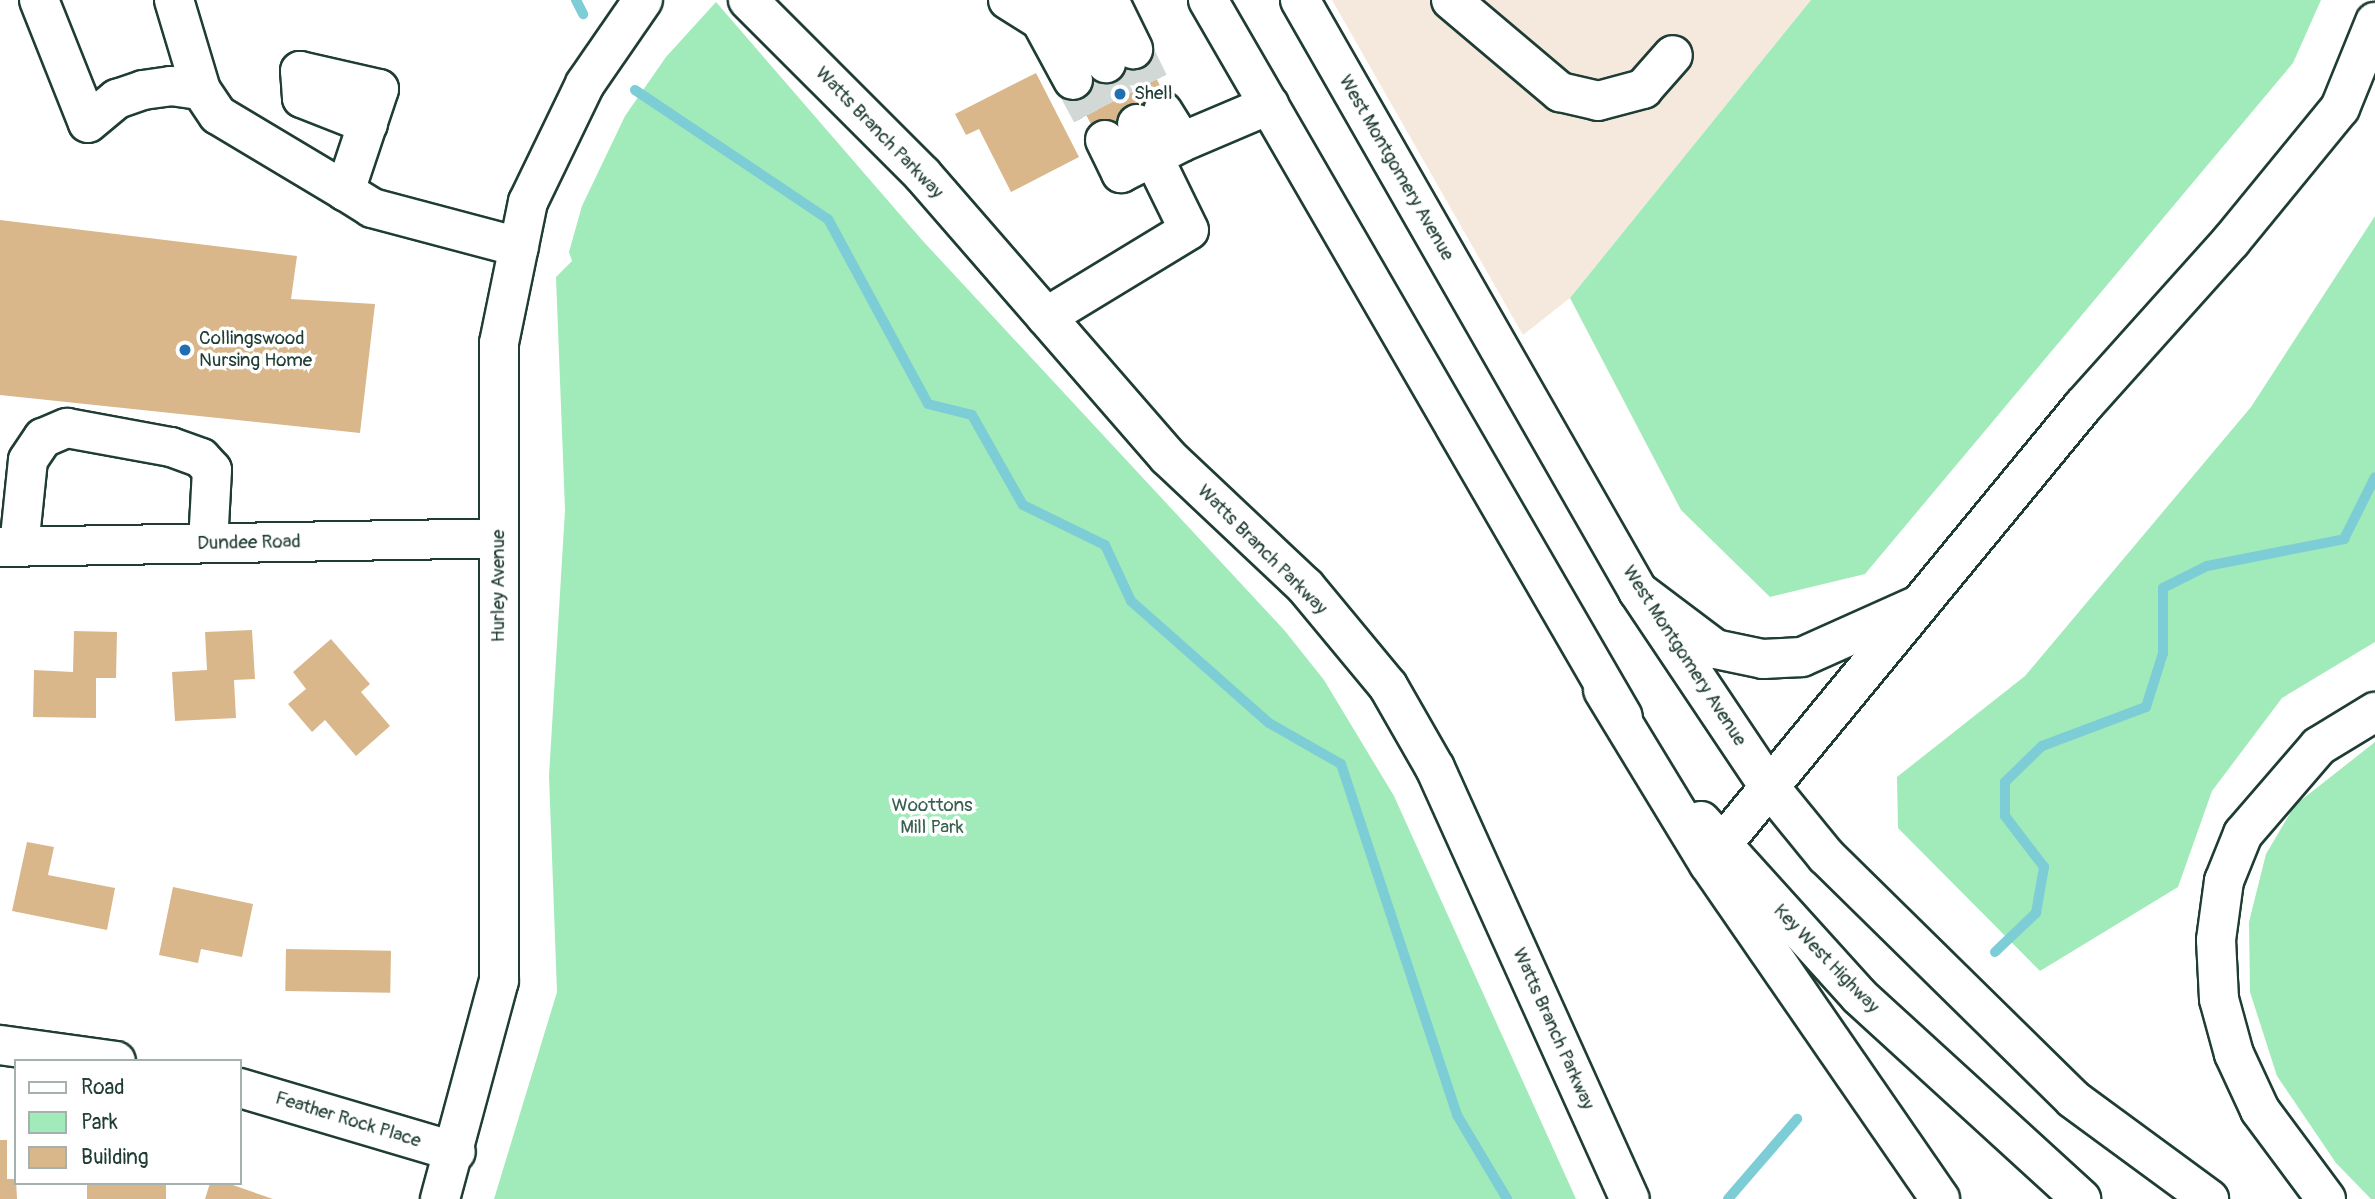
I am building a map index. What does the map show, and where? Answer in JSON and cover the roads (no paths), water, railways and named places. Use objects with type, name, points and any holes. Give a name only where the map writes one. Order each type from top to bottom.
[{"type":"main road","points":[[39,0],[88,123],[117,99],[143,90],[172,86],[201,90]]},
{"type":"main road","points":[[174,0],[201,90],[218,115],[372,208],[519,247]]},
{"type":"main road","name":"Hurley Avenue","points":[[440,1199],[456,1152],[499,981],[499,343],[528,202],[586,84],[643,0]]},
{"type":"main road","name":"Watts Branch Parkway","points":[[748,0],[922,174],[1168,457],[1305,586],[1388,686],[1435,768],[1630,1199]]},
{"type":"main road","points":[[1008,0],[1078,7]]},
{"type":"main road","points":[[1208,0],[1603,690],[1709,864],[1940,1199]]},
{"type":"main road","name":"West Montgomery Avenue","points":[[1300,0],[1638,591],[1768,785],[1826,856],[2073,1099],[2209,1199]]},
{"type":"main road","points":[[1451,0],[1560,92],[1598,101],[1643,89],[1674,55]]},
{"type":"main road","points":[[1078,7],[1104,64],[1078,7]]},
{"type":"main road","points":[[1720,847],[1768,785],[2340,107],[2375,22]]},
{"type":"main road","points":[[1046,317],[1189,230],[1148,135],[1269,105]]},
{"type":"main road","points":[[345,191],[368,124]]},
{"type":"main road","points":[[10,547],[28,460],[43,438],[67,428],[171,447],[201,458],[212,470],[208,543]]},
{"type":"main road","name":"Dundee Road","points":[[10,547],[499,538]]},
{"type":"main road","points":[[1638,591],[1715,649],[1763,659],[1802,657],[1920,605]]},
{"type":"main road","name":"Key West Highway","points":[[1603,690],[1720,847],[1859,996],[2081,1199]]},
{"type":"main road","points":[[2326,1199],[2260,1110],[2234,1054],[2219,999],[2216,940],[2224,881],[2243,834],[2319,746],[2375,712]]},
{"type":"main road","points":[[0,1045],[102,1059]]},
{"type":"main road","name":"Feather Rock Place","points":[[242,1089],[456,1152]]},
{"type":"waterway","points":[[576,0],[583,14]]},
{"type":"waterway","points":[[635,90],[828,219],[928,404],[972,415],[1023,505],[1105,545],[1131,601],[1269,723],[1341,764],[1457,1115],[1507,1199]]},
{"type":"waterway","points":[[1995,952],[2036,913],[2044,867],[2005,816],[2005,782],[2042,746],[2146,707],[2163,653],[2163,588],[2207,566],[2344,539],[2375,477]]},
{"type":"waterway","points":[[1728,1199],[1797,1119]]},
{"type":"tunnel","points":[[1133,49],[1163,111]]},
{"type":"tunnel","points":[[1106,63],[1137,124]]},
{"type":"tunnel","points":[[1073,80],[1105,140]]},
{"type":"place","name":"Shell","points":[[1120,94]]},
{"type":"place","name":"Collingswood Nursing Home","points":[[185,350]]},
{"type":"park label","name":"Woottons Mill Park","points":[[932,817]]}]
